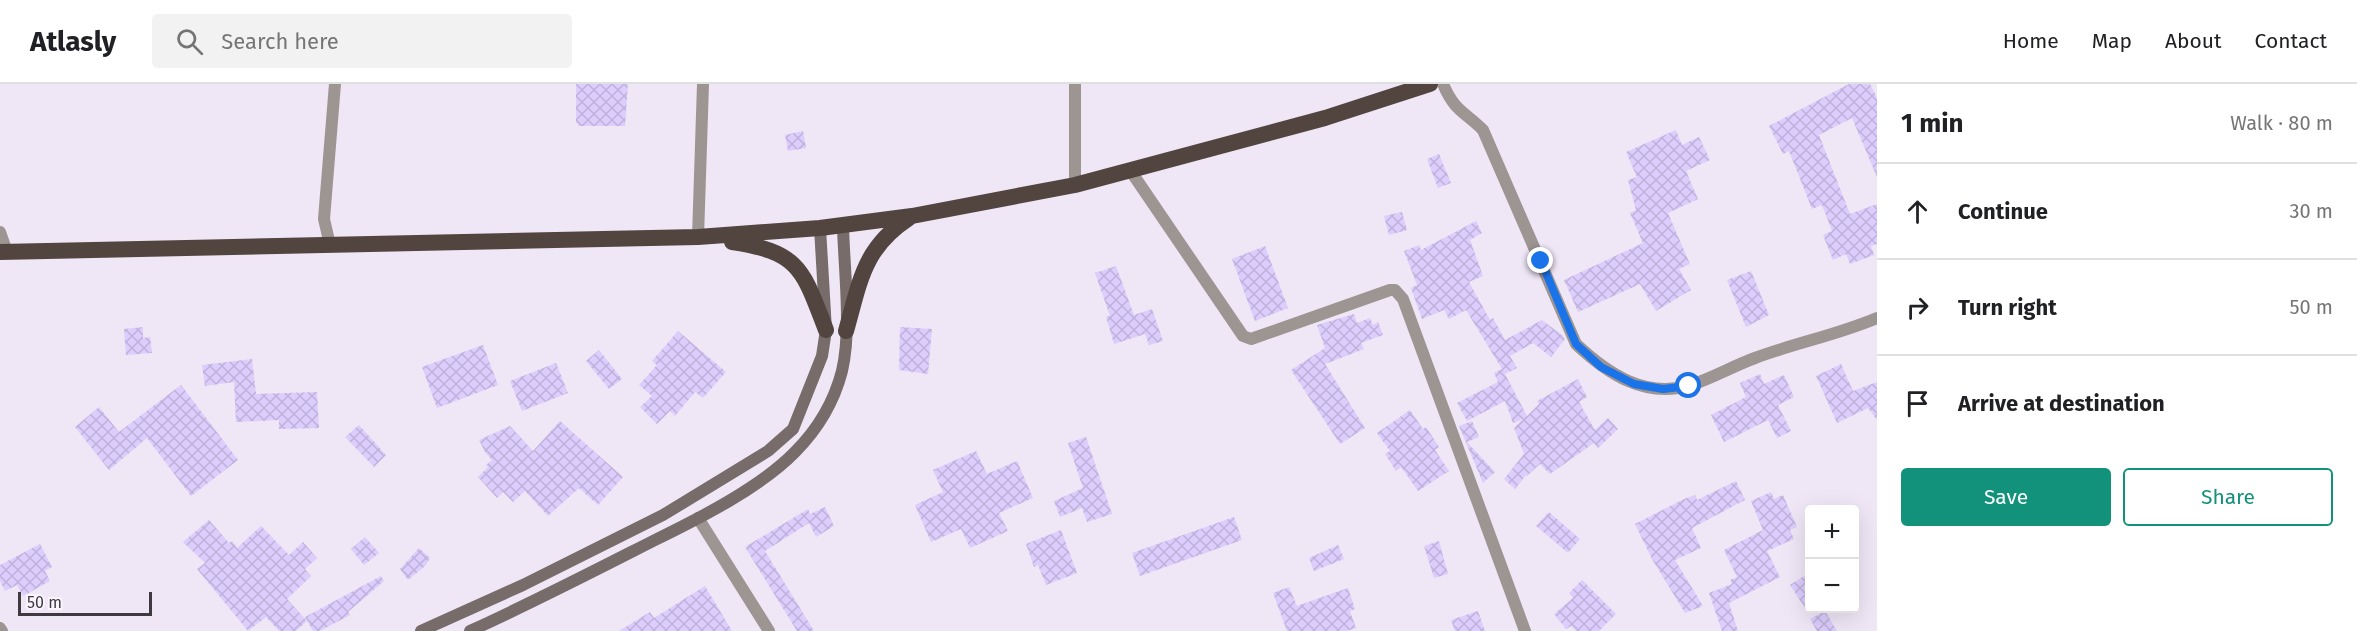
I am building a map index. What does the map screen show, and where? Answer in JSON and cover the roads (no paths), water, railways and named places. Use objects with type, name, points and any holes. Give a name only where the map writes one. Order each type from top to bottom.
[{"type":"highway","points":[[4,252],[698,237],[843,226],[912,216],[1075,184],[1326,118],[1431,84]]},
{"type":"highway","points":[[846,331],[861,276],[871,252],[900,224],[912,216]]},
{"type":"highway","points":[[698,237],[755,245],[788,259],[797,267],[807,283],[826,330]]},
{"type":"main road","points":[[470,631],[540,599],[698,519],[760,480],[793,454],[813,432],[831,401],[842,370],[846,331],[843,226]]},
{"type":"main road","points":[[421,631],[523,585],[663,515],[768,451],[793,429],[822,356],[826,330],[820,228]]},
{"type":"street","points":[[330,245],[324,219],[335,84]]},
{"type":"street","points":[[698,237],[703,84]]},
{"type":"street","points":[[1075,84],[1075,184]]},
{"type":"street","points":[[1443,84],[1449,98],[1461,113],[1476,122],[1483,130],[1576,344],[1601,367],[1634,384],[1663,389],[1689,386],[1754,358],[1850,330],[1877,318]]},
{"type":"street","points":[[1130,170],[1243,336],[1251,339],[1390,290],[1398,293],[1407,310],[1525,631]]},
{"type":"street","points":[[0,232],[4,252]]},
{"type":"street","points":[[698,519],[769,631]]}]
